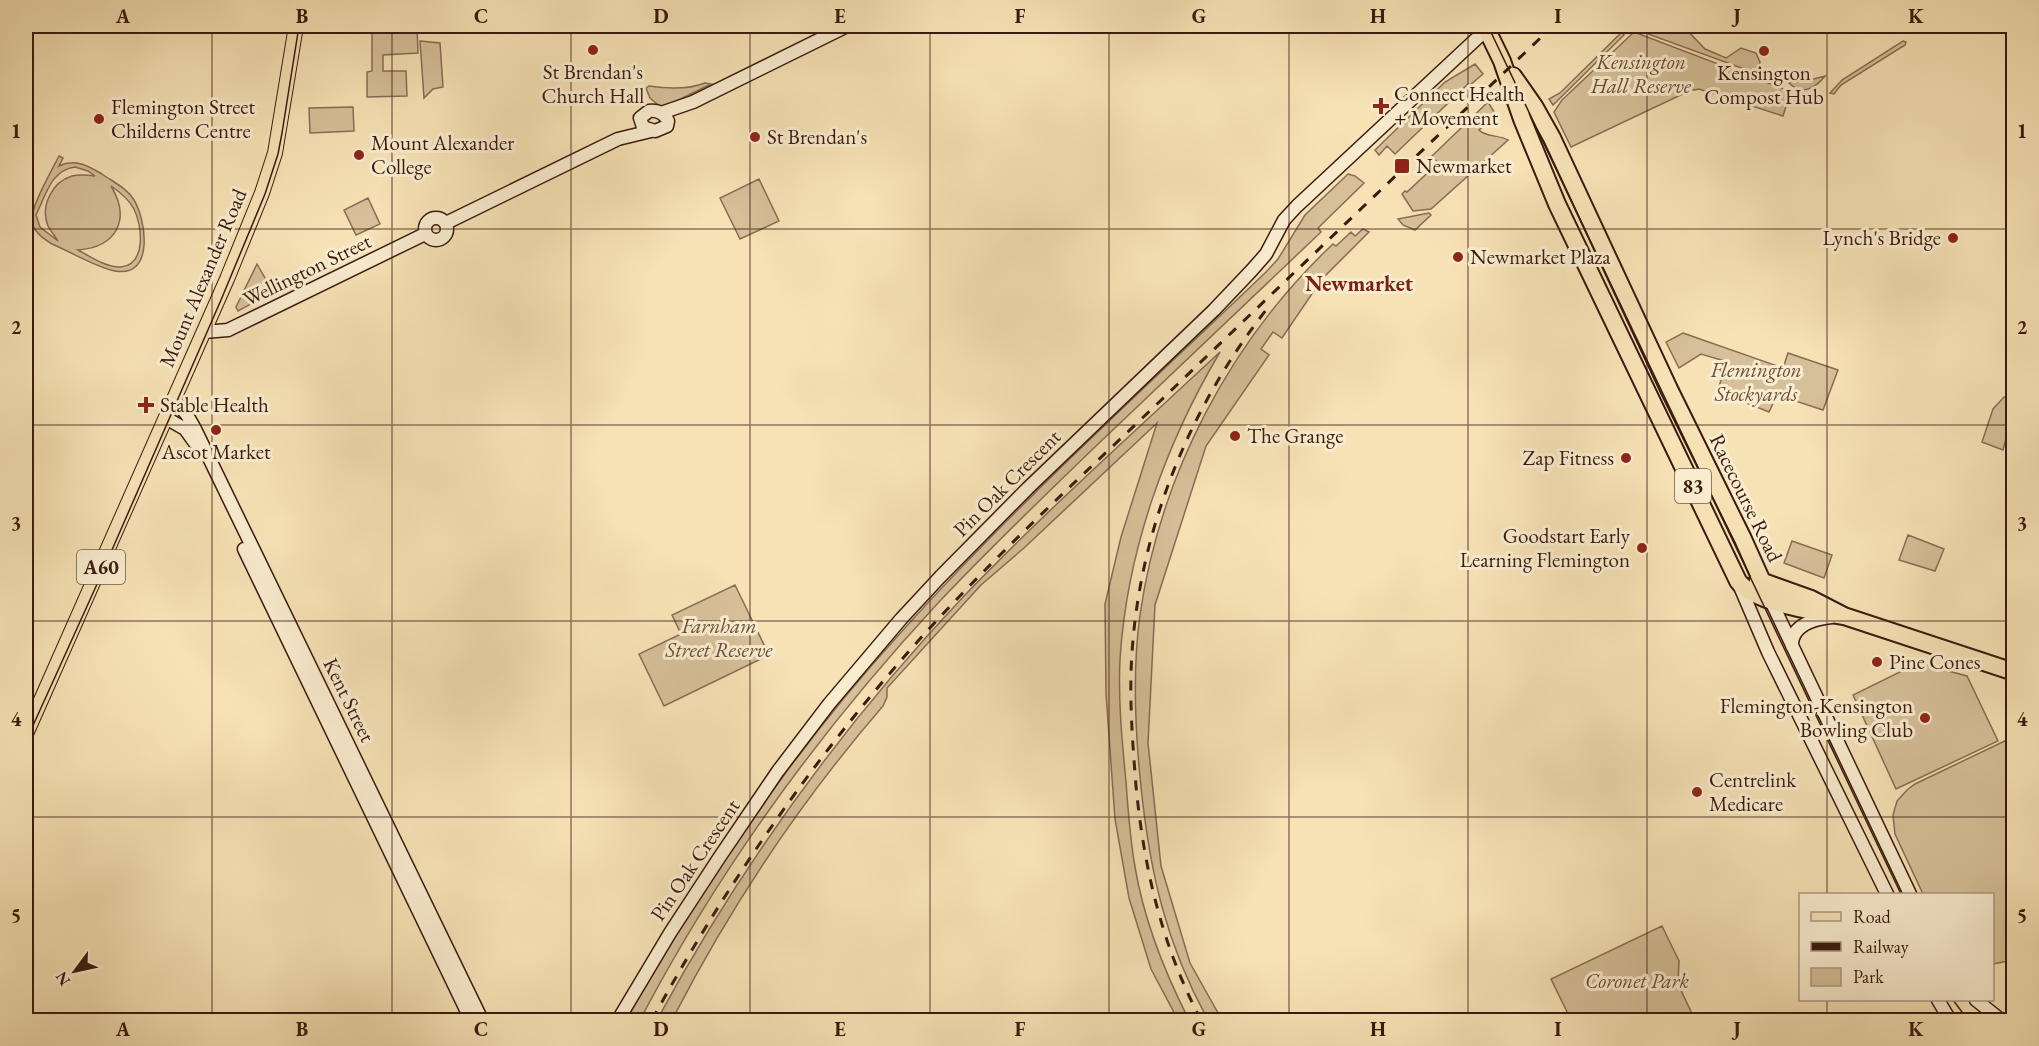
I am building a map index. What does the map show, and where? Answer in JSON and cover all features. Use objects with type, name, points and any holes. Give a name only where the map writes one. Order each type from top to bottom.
[{"type":"highway","name":"Racecourse Road","points":[[1486,27],[1502,61],[1552,194],[1737,579]]},
{"type":"highway","name":"Racecourse Road","points":[[1502,61],[1543,120],[1770,599]]},
{"type":"highway","points":[[1552,194],[1573,184]]},
{"type":"highway","points":[[1652,401],[1669,389]]},
{"type":"highway","points":[[1737,579],[1745,577],[1762,581],[1811,598],[1843,616]]},
{"type":"highway","points":[[1737,579],[1748,590],[1770,599],[1806,610],[1843,616],[2013,672]]},
{"type":"main road","name":"Mount Alexander Road","points":[[26,734],[227,279],[269,173],[279,132],[296,26]]},
{"type":"street","points":[[618,139],[631,131],[649,111],[661,113],[693,102],[847,26]]},
{"type":"street","name":"Pin Oak Crescent","points":[[618,1020],[670,933],[778,771],[829,704],[901,619],[1028,488],[1237,286],[1266,254],[1281,225],[1297,206],[1486,27]]},
{"type":"street","points":[[618,139],[662,130],[693,102]]},
{"type":"street","points":[[661,113],[666,117],[668,124]]},
{"type":"street","points":[[640,121],[651,131]]},
{"type":"street","name":"Wellington Street","points":[[204,332],[228,330],[426,234],[433,240],[440,239],[446,234],[446,224],[618,139]]},
{"type":"street","name":"Kent Street","points":[[174,399],[195,429],[482,1020]]},
{"type":"street","name":"Kent Street","points":[[166,418],[185,429],[193,440],[471,1020]]},
{"type":"street","name":"Racecourse Road","points":[[1737,579],[1768,652],[1886,893]]},
{"type":"street","name":"Racecourse Road","points":[[1770,599],[1910,893]]},
{"type":"street","points":[[1792,646],[1793,636],[1804,624],[1819,618],[1843,616]]},
{"type":"street","points":[[1852,824],[1872,814]]},
{"type":"street","points":[[1939,1001],[1950,1020]]},
{"type":"street","points":[[1978,1001],[2001,1020]]},
{"type":"green space","points":[[372,26],[417,26],[418,53],[383,55],[383,71],[406,71],[407,96],[367,97],[367,72],[372,71]]},
{"type":"green space","points":[[1641,26],[1683,26],[1705,49],[1726,58],[1741,48],[1756,53],[1760,62],[1758,74],[1637,30]]},
{"type":"green space","points":[[1622,32],[1624,35],[1553,105],[1549,99],[1560,93]]},
{"type":"green space","name":"Kensington Hall Reserve","points":[[1634,32],[1784,89],[1789,97],[1783,116],[1699,89],[1689,91],[1571,147],[1554,112],[1562,100]]},
{"type":"green space","points":[[420,41],[440,43],[443,87],[433,89],[424,98]]},
{"type":"green space","points":[[1903,41],[1906,42],[1905,45],[1841,85],[1834,94],[1830,93],[1842,80]]},
{"type":"green space","points":[[1475,64],[1483,74],[1470,85],[1468,84],[1395,154],[1387,146],[1379,155],[1375,150],[1445,82]]},
{"type":"green space","points":[[1825,76],[1817,84],[1803,90],[1788,82],[1806,81]]},
{"type":"green space","points":[[705,83],[711,84],[662,108],[650,98],[646,88],[649,86],[684,88]]},
{"type":"green space","points":[[1488,102],[1496,115],[1479,130],[1485,134],[1508,140],[1431,209],[1413,211],[1402,194],[1438,163],[1432,156]]},
{"type":"green space","points":[[353,107],[354,131],[310,133],[309,108]]},
{"type":"green space","points":[[59,156],[63,158],[59,166],[76,163],[86,166],[120,186],[134,200],[144,233],[142,257],[137,266],[128,271],[115,271],[92,263],[52,244],[33,227],[34,209]],"holes":[[[75,167],[95,176],[78,175],[65,179],[50,196],[46,218],[48,226],[58,241],[40,227],[36,215],[55,178],[67,169]],[[111,186],[132,205],[139,224],[139,252],[135,259],[121,267],[104,264],[78,250],[102,243],[117,229],[120,210]]]},
{"type":"green space","points":[[1348,174],[1364,183],[1318,228],[1321,232],[1124,419],[978,562],[939,602],[854,699],[814,749],[739,854],[671,964],[640,1020],[626,1020],[685,920],[750,822],[820,728],[857,683],[984,544],[1266,272],[1278,259],[1305,215]]},
{"type":"green space","points":[[759,179],[779,221],[740,239],[720,198]]},
{"type":"green space","points":[[368,198],[380,224],[356,235],[344,210]]},
{"type":"green space","points":[[1429,213],[1431,215],[1415,230],[1403,225],[1398,219]]},
{"type":"green space","points":[[1363,229],[1369,232],[1322,279],[1282,338],[1273,332],[1261,349],[1269,355],[1206,446],[1155,605],[1148,743],[1161,866],[1190,963],[1222,1020],[1208,1020],[1193,992],[1171,936],[1155,878],[1145,819],[1137,744],[1135,679],[1140,615],[1150,563],[1164,512],[1183,462],[1205,413],[1232,367],[1262,323],[1296,282],[1333,244],[1336,246],[1351,232],[1355,236]]},
{"type":"green space","points":[[257,264],[273,292],[238,311],[236,307]]},
{"type":"green space","name":"Flemington Stockyards","points":[[1683,333],[1783,368],[1788,353],[1838,370],[1823,410],[1777,395],[1769,412],[1717,391],[1728,362],[1701,354],[1679,368],[1666,342]]},
{"type":"green space","points":[[1220,352],[1182,424],[1152,500],[1131,579],[1120,659],[1122,736],[1129,825],[1135,867],[1156,945],[1189,1020],[1178,1020],[1151,969],[1129,898],[1115,819],[1106,694],[1105,604],[1121,537],[1157,423],[1024,548],[981,585],[887,688],[887,697],[883,706],[823,780],[742,896],[672,1020],[657,1020],[723,907],[759,852],[797,798],[877,694],[964,596],[1026,533]]},
{"type":"green space","points":[[2004,397],[2013,400],[2014,425],[2010,424],[2003,450],[1982,442],[1993,409]]},
{"type":"green space","points":[[1908,535],[1944,549],[1935,571],[1899,560]]},
{"type":"green space","points":[[1792,541],[1832,555],[1824,578],[1784,563]]},
{"type":"green space","name":"Farnham Street Reserve","points":[[735,585],[769,655],[664,706],[639,654],[681,634],[672,615]]},
{"type":"green space","name":"Flemington-Kensington Bowling Club","points":[[1918,663],[1967,676],[1998,741],[1896,789],[1853,695]]},
{"type":"green space","points":[[2013,737],[2013,960],[1994,964],[1994,893],[1923,893],[1895,834],[1893,815],[1897,801],[1915,784]]},
{"type":"green space","name":"Coronet Park","points":[[1662,926],[1679,961],[1678,984],[1695,1020],[1571,1020],[1551,979]]},
{"type":"tram line","points":[[26,741],[98,582],[265,194],[278,154],[299,26]]},
{"type":"tram line","points":[[1488,26],[1901,893]]},
{"type":"tram line","points":[[1954,1001],[1968,1020]]},
{"type":"railway","points":[[652,1020],[709,922],[771,827],[838,736],[911,649],[1043,512],[1553,26]]},
{"type":"railway","points":[[1201,1020],[1187,992],[1165,935],[1150,877],[1139,817],[1131,715],[1131,673],[1135,623],[1143,574],[1155,525],[1171,478],[1214,388],[1240,345],[1270,305]]},
{"type":"place","name":"St Brendan's Church Hall","points":[[593,50]]},
{"type":"place","name":"Kensington Compost Hub","points":[[1764,51]]},
{"type":"place","name":"Connect Health + Movement","points":[[1381,106]]},
{"type":"place","name":"Flemington Street Childerns Centre","points":[[99,119]]},
{"type":"place","name":"St Brendan's","points":[[755,137]]},
{"type":"place","name":"Mount Alexander College","points":[[359,155]]},
{"type":"place","name":"Newmarket","points":[[1402,166]]},
{"type":"place","name":"Lynch's Bridge","points":[[1953,238]]},
{"type":"place","name":"Newmarket Plaza","points":[[1458,257]]},
{"type":"place","name":"Stable Health","points":[[146,405]]},
{"type":"place","name":"Ascot Market","points":[[216,430]]},
{"type":"place","name":"The Grange","points":[[1235,436]]},
{"type":"place","name":"Zap Fitness","points":[[1626,458]]},
{"type":"place","name":"Goodstart Early Learning Flemington","points":[[1642,548]]},
{"type":"place","name":"Pine Cones","points":[[1877,662]]},
{"type":"place","name":"Flemington-Kensington Bowling Club","points":[[1925,718]]},
{"type":"place","name":"Centrelink Medicare","points":[[1697,792]]},
{"type":"district","name":"Newmarket","points":[[1359,283]]}]
